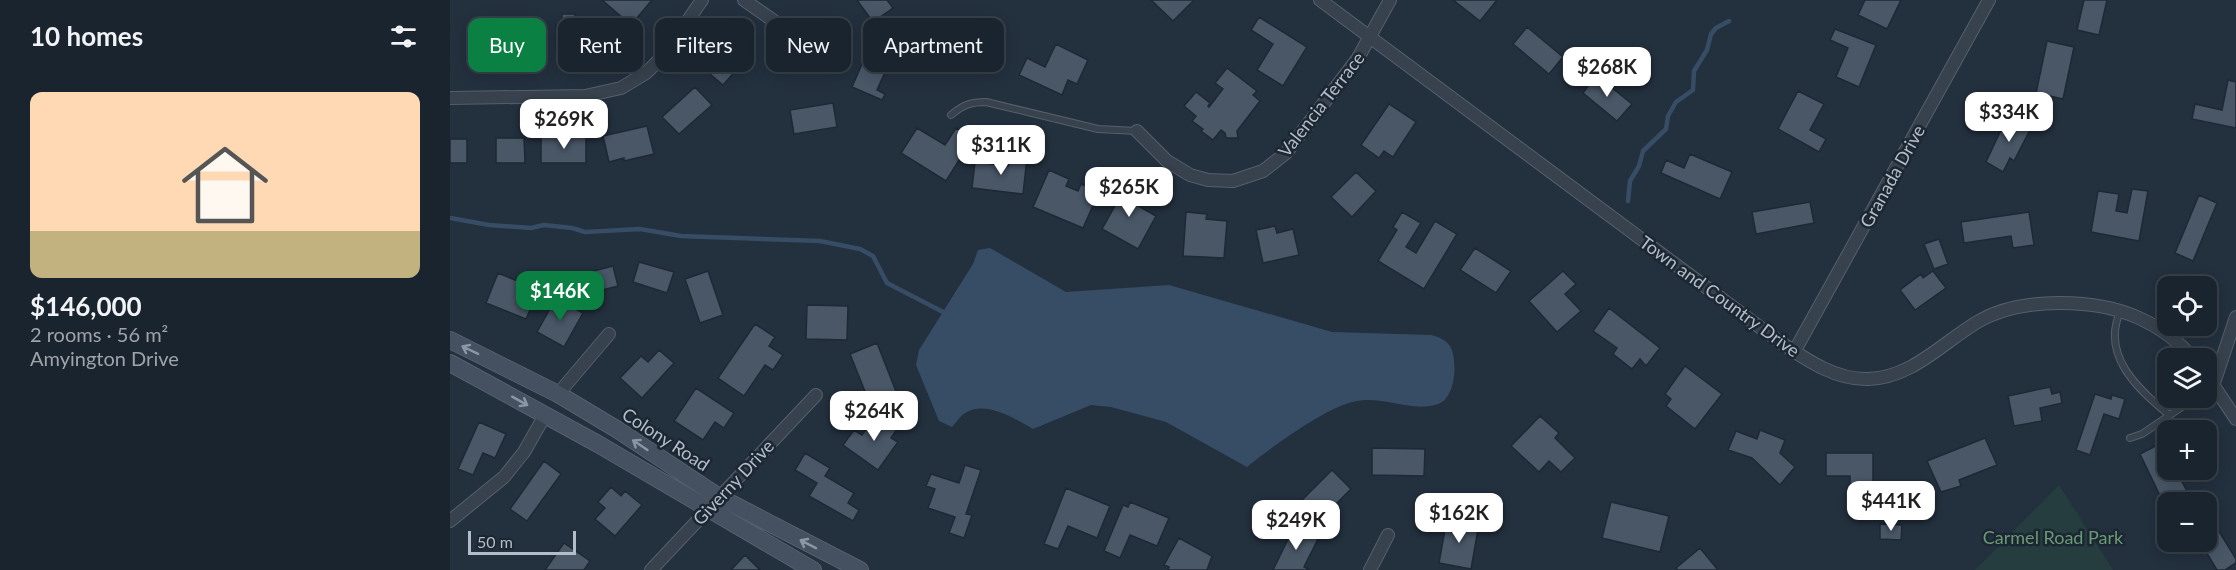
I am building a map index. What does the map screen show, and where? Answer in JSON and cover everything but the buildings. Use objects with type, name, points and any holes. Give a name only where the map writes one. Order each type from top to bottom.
[{"type":"main road","name":"Colony Road","points":[[450,340],[558,394],[618,430],[714,503],[813,570]]},
{"type":"main road","name":"Colony Road","points":[[450,363],[714,503],[860,570]]},
{"type":"street","points":[[450,98],[585,96],[621,88],[646,73],[664,55],[702,0]]},
{"type":"street","points":[[744,0],[770,18]]},
{"type":"street","name":"Town and Country Drive","points":[[1320,0],[1794,352],[1834,373],[1850,378],[1875,379],[1915,366],[1980,321],[2002,311],[2034,304],[2062,303],[2137,317],[2154,326],[2181,348]]},
{"type":"street","name":"Valencia Terrace","points":[[1137,131],[1167,162],[1190,175],[1208,180],[1224,181],[1251,176],[1271,166],[1286,153],[1358,58],[1390,0]]},
{"type":"street","name":"Granada Drive","points":[[1794,352],[1989,0]]},
{"type":"street","points":[[2217,363],[2236,317]]},
{"type":"street","points":[[558,394],[609,334]]},
{"type":"street","points":[[2217,393],[2236,420]]},
{"type":"street","name":"Giverny Drive","points":[[651,570],[816,395]]},
{"type":"street","points":[[450,520],[504,477],[524,452],[545,415]]},
{"type":"street","points":[[1370,570],[1388,535]]},
{"type":"lane","points":[[951,115],[963,105],[972,102],[986,102],[1098,129],[1137,131]]},
{"type":"lane","points":[[2120,312],[2115,323],[2114,346],[2130,379],[2169,415]]},
{"type":"lane","points":[[2130,438],[2142,434],[2180,408]]},
{"type":"green space","name":"Carmel Road Park","points":[[2059,485],[2113,570],[1975,570]]},
{"type":"water","points":[[990,248],[1066,292],[1169,285],[1332,332],[1431,335],[1446,342],[1453,352],[1452,387],[1444,400],[1428,406],[1419,407],[1367,400],[1345,404],[1300,428],[1247,467],[1166,422],[1111,407],[1091,405],[1033,429],[1000,412],[982,408],[963,414],[952,427],[939,421],[916,365],[919,350],[973,264],[978,250]]},
{"type":"waterway","points":[[1628,201],[1630,181],[1639,166],[1643,151],[1666,129],[1668,116],[1676,102],[1693,90],[1694,71],[1707,50],[1711,34],[1716,28],[1729,21]]},
{"type":"waterway","points":[[450,218],[489,225],[531,228],[544,225],[585,232],[640,229],[681,236],[820,241],[860,249],[873,256],[887,283],[945,313]]}]
